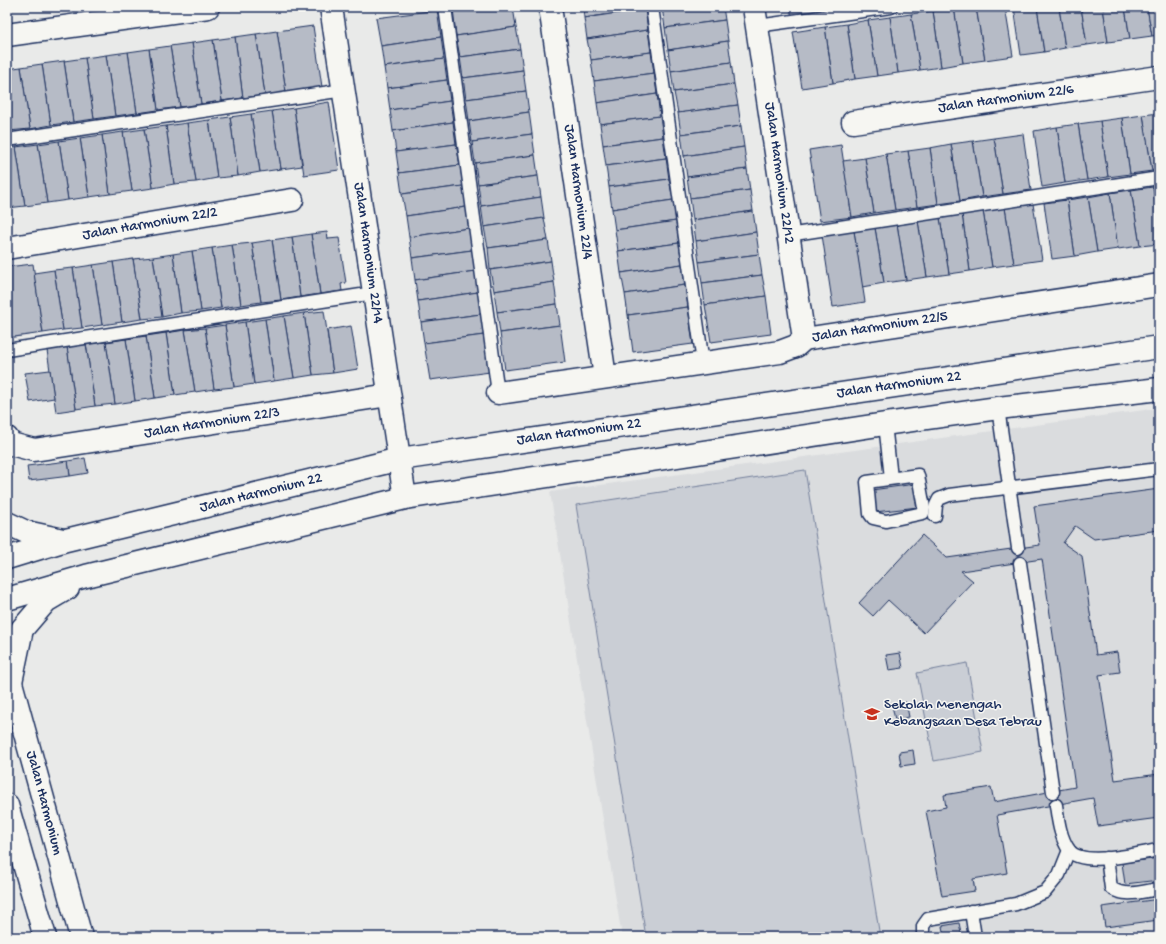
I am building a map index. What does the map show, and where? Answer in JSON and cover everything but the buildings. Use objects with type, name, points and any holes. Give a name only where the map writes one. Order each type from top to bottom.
[{"type":"street","points":[[7,35],[208,7]]},
{"type":"street","name":"Jalan Harmonium 22/14","points":[[331,7],[405,498]]},
{"type":"street","name":"Jalan Harmonium 22/4","points":[[550,7],[605,377]]},
{"type":"street","name":"Jalan Harmonium 22/12","points":[[756,16],[804,339]]},
{"type":"street","name":"Jalan Harmonium 22/6","points":[[853,122],[1159,76]]},
{"type":"street","name":"Jalan Harmonium 22/2","points":[[7,248],[292,200]]},
{"type":"street","name":"Jalan Harmonium 22/5","points":[[498,393],[780,352],[796,346],[804,339],[1159,285]]},
{"type":"street","name":"Jalan Harmonium 22","points":[[7,558],[66,540],[400,459],[1159,347]]},
{"type":"street","points":[[7,599],[86,576],[405,498],[885,424],[998,408],[1159,389]]},
{"type":"street","name":"Jalan Harmonium 22/3","points":[[7,438],[11,444],[34,450],[389,395]]},
{"type":"street","points":[[7,523],[26,532],[66,540]]},
{"type":"street","points":[[9,675],[22,629],[46,601],[86,576]]},
{"type":"street","name":"Jalan Harmonium","points":[[9,675],[81,937]]},
{"type":"street","points":[[7,805],[45,937]]},
{"type":"lane","points":[[444,7],[498,393]]},
{"type":"lane","points":[[652,7],[703,363]]},
{"type":"lane","points":[[756,16],[891,7]]},
{"type":"lane","points":[[7,140],[344,90]]},
{"type":"lane","points":[[788,235],[1159,178]]},
{"type":"lane","points":[[7,350],[374,293]]},
{"type":"lane","points":[[998,408],[1018,548]]},
{"type":"lane","points":[[885,424],[891,478]]},
{"type":"lane","points":[[935,516],[936,505],[939,499],[949,495],[1159,469]]},
{"type":"lane","points":[[918,475],[924,508],[923,513],[886,521],[873,518],[870,514],[867,483],[870,480],[891,478],[918,475]]},
{"type":"lane","points":[[1020,563],[1053,792]]},
{"type":"lane","points":[[1056,805],[1062,835],[1069,850],[1080,857],[1107,858],[1159,850]]},
{"type":"lane","points":[[923,937],[923,926],[928,919],[1016,904],[1045,892],[1059,875],[1069,850]]},
{"type":"lane","points":[[1107,858],[1111,888],[1124,894],[1159,889]]},
{"type":"lane","points":[[972,911],[975,937]]},
{"type":"shaded area","name":"Sekolah Menengah Kebangsaan Desa Tebrau","points":[[1159,408],[1159,935],[1148,937],[622,937],[550,492]]},
{"type":"shaded area","points":[[805,470],[880,937],[646,937],[576,505]]},
{"type":"shaded area","points":[[967,663],[983,752],[934,761],[917,673]]},
{"type":"place","name":"Sekolah Menengah Kebangsaan Desa Tebrau","points":[[872,714]]}]
